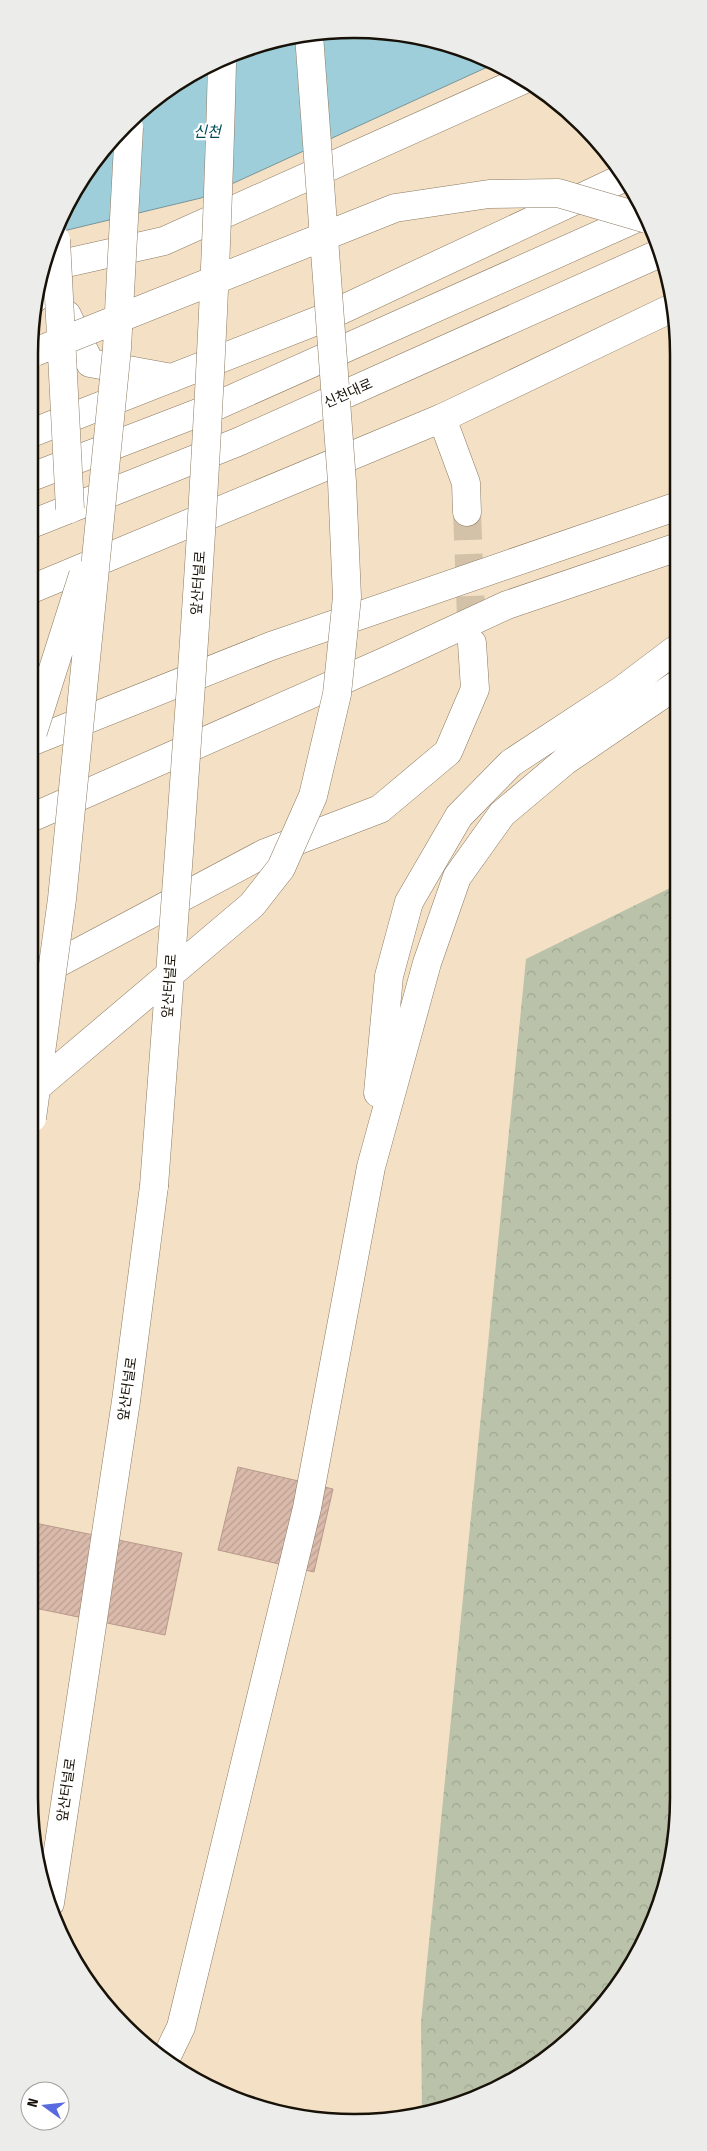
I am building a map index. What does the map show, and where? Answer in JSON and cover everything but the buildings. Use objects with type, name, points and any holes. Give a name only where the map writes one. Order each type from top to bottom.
[{"type":"main road","points":[[38,1086],[252,905],[281,868],[313,796],[337,694],[347,597],[342,482],[325,281],[309,41]]},
{"type":"main road","name":"앞산터널로","points":[[52,1891],[97,1579],[126,1401],[154,1186],[199,584],[213,344],[222,67]]},
{"type":"main road","points":[[50,266],[164,242],[516,83]]},
{"type":"main road","points":[[38,1074],[62,899],[117,348],[130,130]]},
{"type":"main road","points":[[38,430],[324,318],[618,181]]},
{"type":"main road","points":[[38,351],[395,208],[489,194],[558,193],[638,216]]},
{"type":"main road","points":[[38,474],[216,406],[638,217]]},
{"type":"main road","points":[[56,246],[70,509]]},
{"type":"main road","points":[[57,246],[65,312],[90,363],[172,378]]},
{"type":"main road","name":"신천대로","points":[[38,521],[238,442],[654,256]]},
{"type":"main road","points":[[38,586],[442,418],[667,310]]},
{"type":"main road","points":[[442,418],[466,483],[467,512]]},
{"type":"main road","points":[[38,739],[271,646],[670,509]]},
{"type":"main road","points":[[38,716],[100,521]]},
{"type":"main road","points":[[38,815],[386,661],[507,605],[670,550]]},
{"type":"main road","points":[[38,974],[265,853],[380,809],[448,752],[475,690],[472,642]]},
{"type":"main road","points":[[371,1167],[389,976],[409,902],[460,816],[511,763],[622,690],[670,654]]},
{"type":"main road","points":[[168,2053],[181,2028],[307,1508],[371,1167],[427,963],[458,877],[502,814],[565,761],[670,689]]},
{"type":"green space","points":[[670,888],[669,1818],[667,1839],[653,1899],[627,1956],[591,2006],[562,2035],[512,2071],[455,2097],[422,2106],[421,2023],[526,959]]},
{"type":"water","name":"신천","points":[[374,38],[435,48],[487,67],[201,198],[63,231],[80,195],[91,178],[130,130],[178,91],[214,70],[252,54],[312,40]]},
{"type":"tunnel","points":[[467,512],[472,643]]}]
